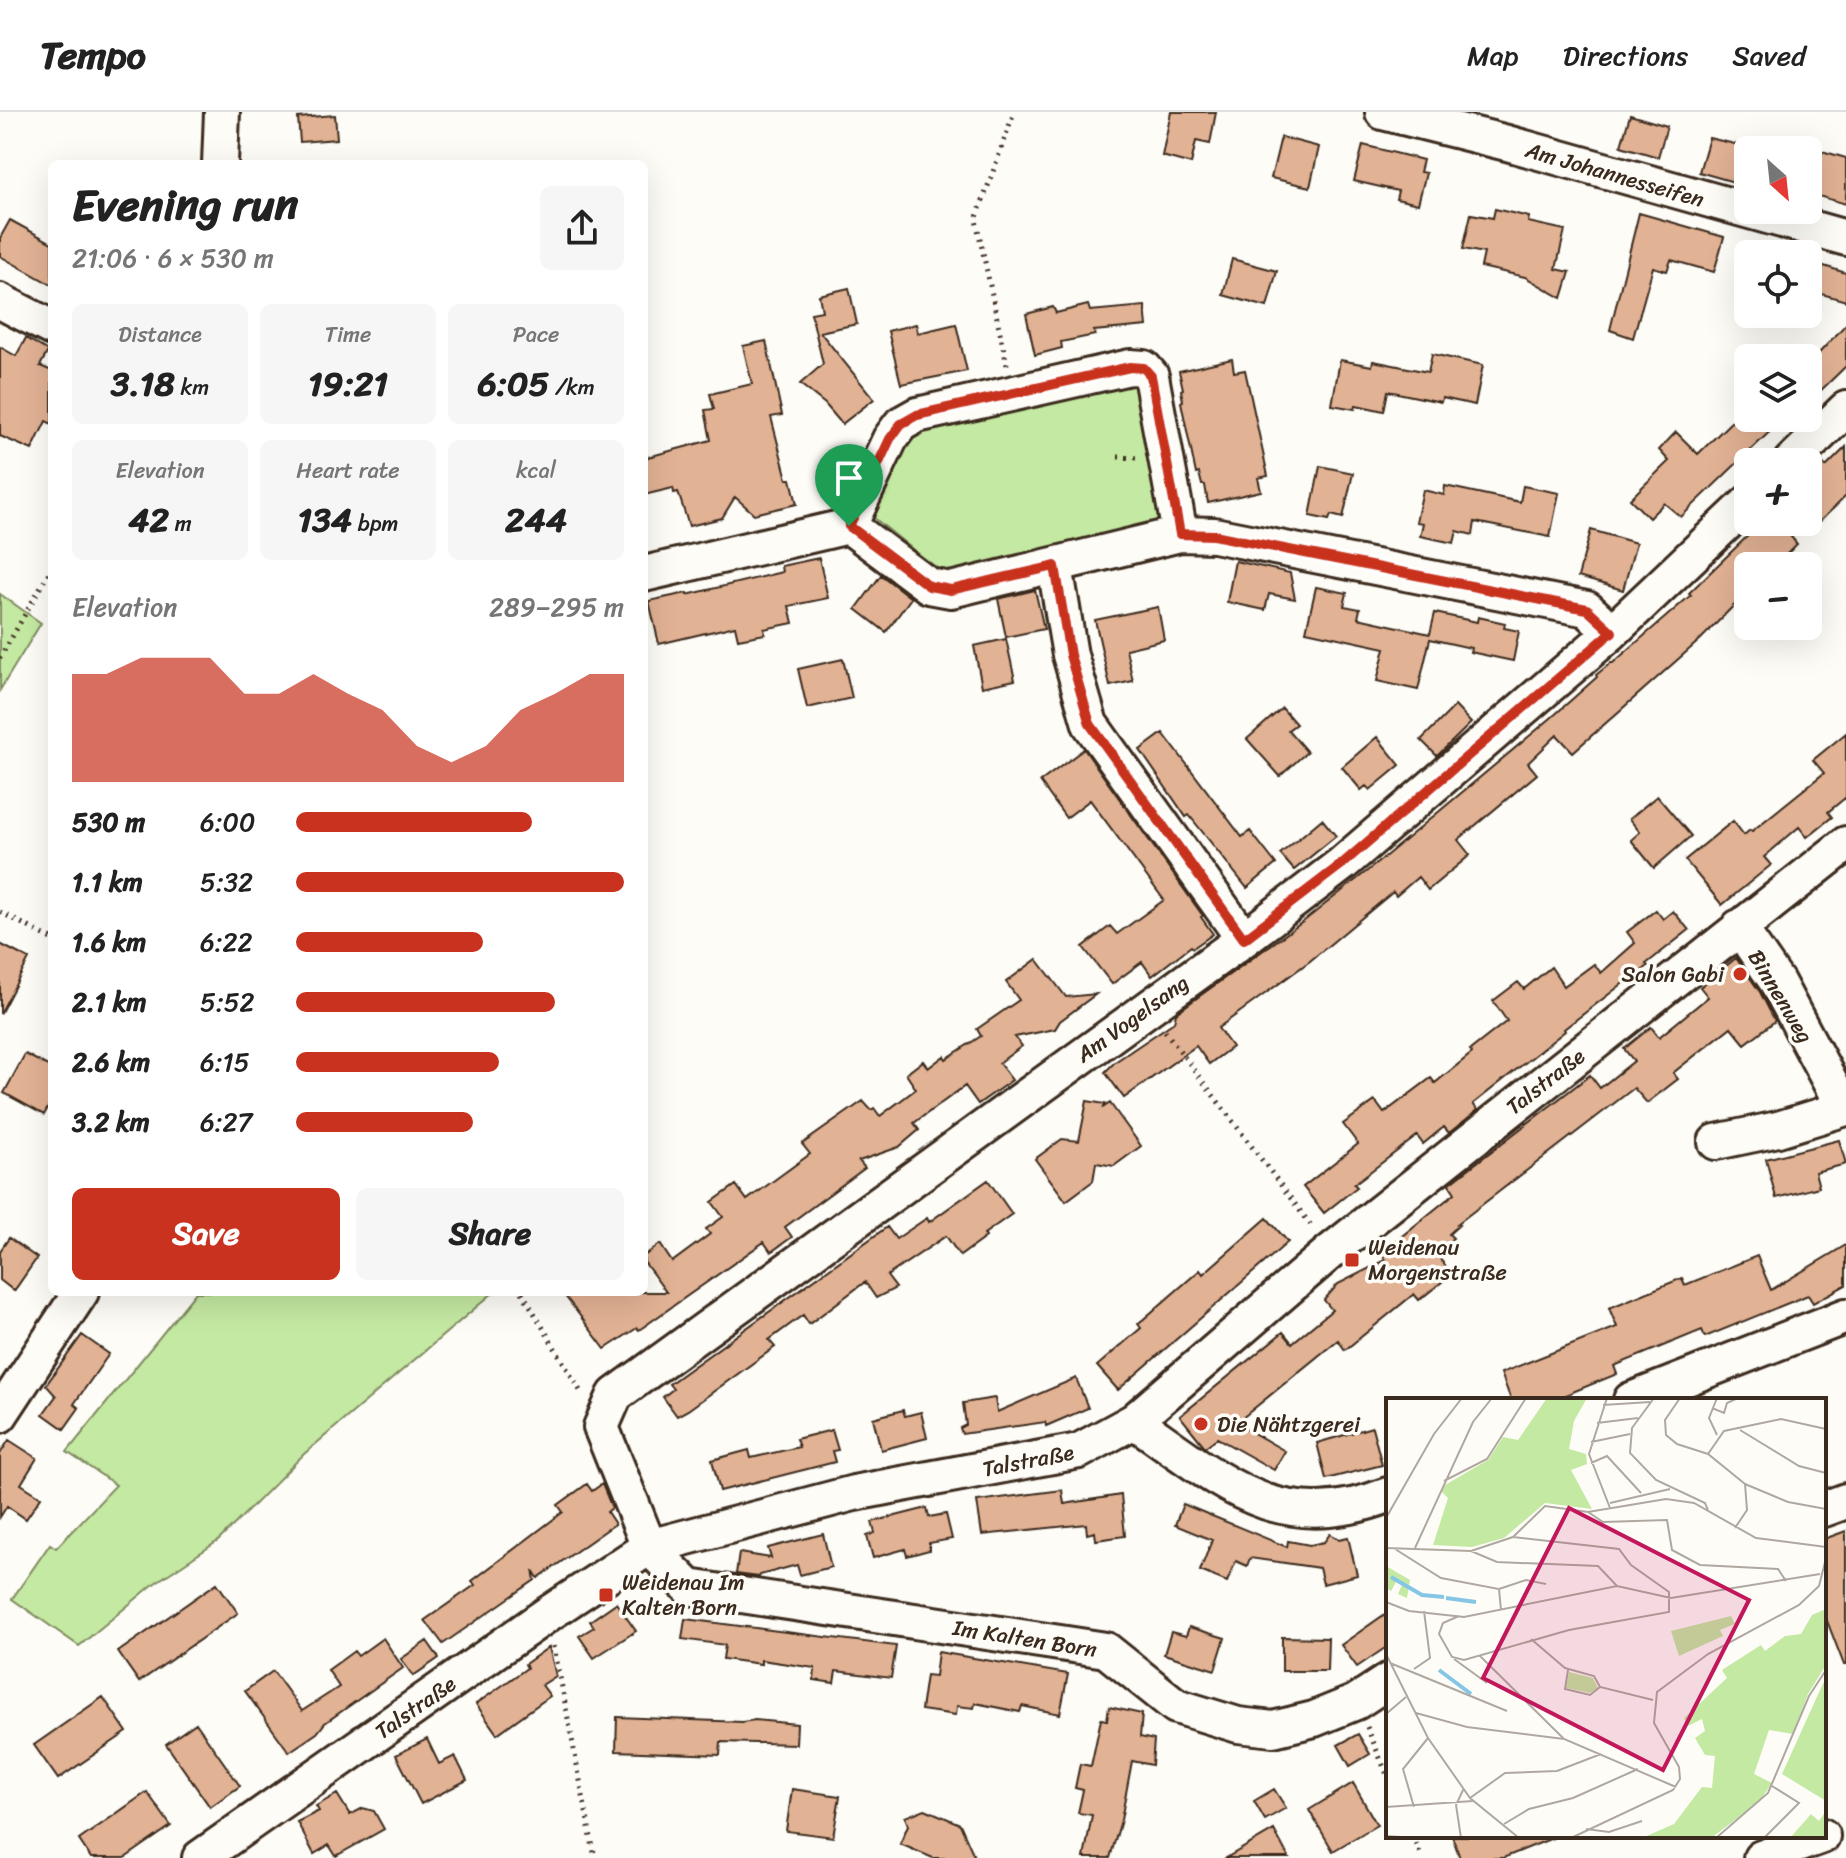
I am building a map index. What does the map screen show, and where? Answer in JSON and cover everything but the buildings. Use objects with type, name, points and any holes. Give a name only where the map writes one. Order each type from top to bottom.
[{"type":"street","points":[[220,160],[222,112]]},
{"type":"street","name":"Am Johannesseifen","points":[[1383,112],[1507,143],[1846,238]]},
{"type":"street","points":[[0,301],[48,326]]},
{"type":"street","points":[[849,526],[890,439],[901,424],[917,415],[1130,367],[1144,368],[1151,376],[1180,534]]},
{"type":"street","points":[[1806,448],[1846,409]]},
{"type":"street","name":"Am Vogelsang","points":[[601,1427],[615,1395],[1244,939],[1342,864],[1612,632],[1734,516]]},
{"type":"street","points":[[849,526],[929,586],[951,590],[1180,534],[1214,535],[1587,609],[1612,632]]},
{"type":"street","points":[[648,573],[849,526]]},
{"type":"street","points":[[1055,566],[1070,655],[1090,724],[1244,939]]},
{"type":"street","name":"Talstraße","points":[[200,1858],[548,1614],[649,1547],[854,1493],[1079,1451],[1134,1421],[1330,1252],[1846,844]]},
{"type":"street","name":"Binnenweg","points":[[1716,1142],[1778,1129],[1845,1108],[1777,982],[1739,927]]},
{"type":"street","points":[[0,1415],[78,1296]]},
{"type":"street","points":[[1636,1398],[1846,1316]]},
{"type":"street","points":[[1134,1421],[1239,1493],[1279,1507],[1318,1511],[1386,1496]]},
{"type":"street","points":[[601,1427],[649,1547]]},
{"type":"street","points":[[1826,1508],[1846,1501]]},
{"type":"street","name":"Im Kalten Born","points":[[649,1547],[689,1587],[1106,1650],[1176,1706],[1238,1725],[1273,1729],[1314,1719],[1356,1702],[1386,1682]]},
{"type":"street","points":[[1826,1835],[1846,1828]]},
{"type":"street","points":[[1761,1858],[1817,1838]]},
{"type":"path","points":[[1014,112],[976,220],[1014,393]]},
{"type":"path","points":[[0,658],[48,574]]},
{"type":"path","points":[[0,912],[48,937]]},
{"type":"path","points":[[1147,1007],[1330,1252]]},
{"type":"path","points":[[524,1296],[601,1427]]},
{"type":"path","points":[[555,1649],[595,1858]]},
{"type":"path","points":[[1356,1702],[1386,1772]]},
{"type":"path","points":[[1414,1838],[1422,1858]]},
{"type":"green space","points":[[1137,382],[1164,521],[950,572],[937,569],[868,513],[909,436],[923,427]]},
{"type":"green space","points":[[0,594],[41,623],[0,690]]},
{"type":"green space","points":[[193,1296],[489,1296],[304,1454],[218,1541],[155,1583],[79,1646],[12,1599],[50,1544],[56,1548],[116,1485],[67,1452]]},
{"type":"place","name":"Salon Gabi","points":[[1740,974]]},
{"type":"place","name":"Weidenau Morgenstraße","points":[[1352,1260]]},
{"type":"place","name":"Die Nähtzgerei","points":[[1201,1424]]},
{"type":"place","name":"Weidenau Im Kalten Born","points":[[606,1595]]},
{"type":"route","points":[[1130,367],[1144,368],[1151,376],[1180,534],[1214,535],[1587,609],[1612,632],[1342,864],[1244,939],[1090,724],[1070,655],[1055,566],[951,590],[929,586],[849,526],[890,439],[901,424],[917,415],[1130,367]]}]
